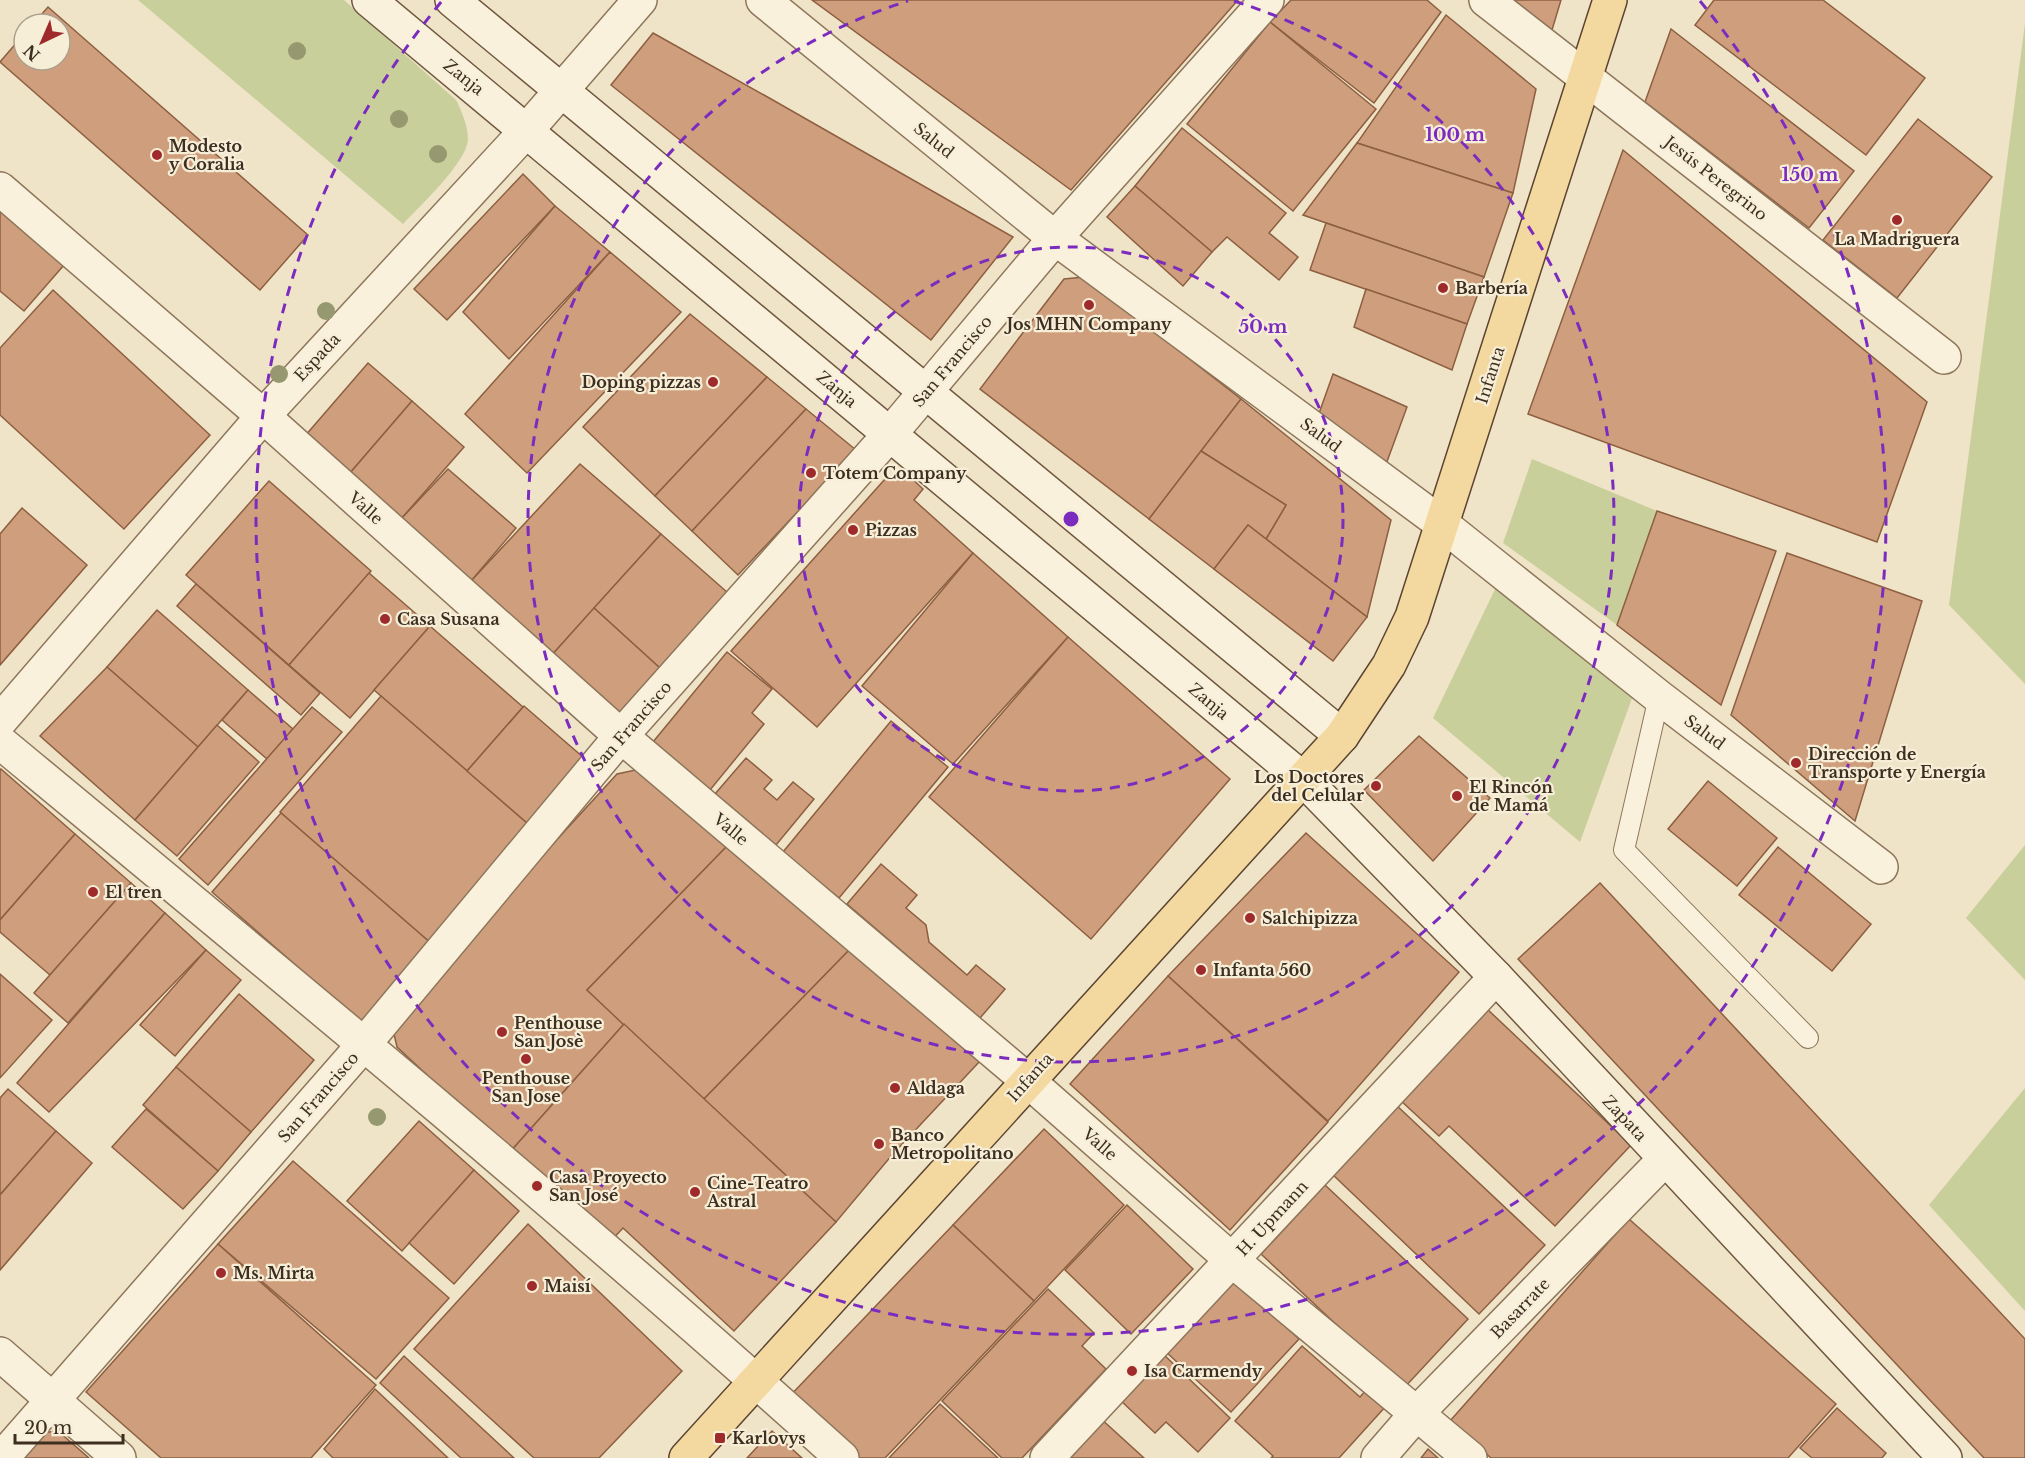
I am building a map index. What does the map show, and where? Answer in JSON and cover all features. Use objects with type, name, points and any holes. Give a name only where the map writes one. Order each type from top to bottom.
[{"type":"main road","name":"Infanta","points":[[686,1458],[1027,1080],[1304,779],[1342,736],[1389,665],[1412,617],[1610,0]]},
{"type":"street","name":"Zanja","points":[[369,0],[1304,779]]},
{"type":"street","points":[[452,0],[1342,736]]},
{"type":"street","name":"Espada","points":[[0,721],[262,416],[527,130],[640,0]]},
{"type":"street","name":"Salud","points":[[763,0],[1055,238],[1442,524],[1659,697],[1881,867]]},
{"type":"street","name":"San Francisco","points":[[2,1458],[364,1043],[621,736],[890,434],[1055,238],[1267,0]]},
{"type":"street","name":"Jesús Peregrino","points":[[1486,0],[1944,357]]},
{"type":"street","name":"Valle","points":[[0,189],[262,416],[621,736],[1027,1080],[1233,1261],[1470,1458]]},
{"type":"street","points":[[0,742],[364,1043],[842,1458]]},
{"type":"street","name":"Zapata","points":[[1304,779],[1496,977],[1664,1160],[1945,1458]]},
{"type":"street","name":"H. Upmann","points":[[1047,1458],[1496,977]]},
{"type":"street","name":"Basarrate","points":[[1378,1458],[1417,1413],[1664,1160]]},
{"type":"street","points":[[0,1354],[119,1458]]},
{"type":"lane","points":[[1659,697],[1624,850],[1808,1038]]},
{"type":"green space","points":[[138,0],[344,0],[456,100],[467,130],[468,140],[465,149],[451,172],[403,224]]},
{"type":"green space","points":[[2025,23],[2025,684],[1949,605]]},
{"type":"green space","points":[[1532,459],[1657,511],[1617,625],[1503,543]]},
{"type":"green space","points":[[1498,583],[1635,690],[1580,842],[1433,718]]},
{"type":"green space","points":[[2025,845],[2025,980],[1966,918]]},
{"type":"green space","points":[[2025,1088],[2025,1311],[1929,1205]]},
{"type":"building","points":[[812,0],[1238,0],[1071,190]]},
{"type":"building","points":[[1291,0],[1427,0],[1441,12],[1374,103],[1270,22]]},
{"type":"building","points":[[1513,0],[1561,0],[1552,30]]},
{"type":"building","points":[[1714,0],[1823,0],[1925,78],[1866,155],[1695,25]]},
{"type":"building","points":[[48,7],[54,12],[44,12]]},
{"type":"building","points":[[1446,15],[1536,89],[1513,193],[1357,143]]},
{"type":"building","points":[[1270,22],[1376,109],[1293,211],[1187,124]]},
{"type":"building","points":[[72,28],[308,235],[260,290],[0,62],[12,48],[12,72],[72,72]]},
{"type":"building","points":[[1671,29],[1854,171],[1809,228],[1645,102]]},
{"type":"building","points":[[653,33],[1013,237],[931,340],[611,85]]},
{"type":"building","points":[[1918,119],[1992,177],[1897,298],[1823,240]]},
{"type":"building","points":[[1182,128],[1286,213],[1269,233],[1298,257],[1279,280],[1227,237],[1212,252],[1135,186]]},
{"type":"building","points":[[1357,143],[1513,193],[1484,277],[1303,215]]},
{"type":"building","points":[[1623,150],[1927,402],[1877,542],[1528,414]]},
{"type":"building","points":[[523,174],[555,206],[447,320],[414,289]]},
{"type":"building","points":[[1135,186],[1212,252],[1183,286],[1107,217]]},
{"type":"building","points":[[555,206],[610,252],[509,359],[463,312]]},
{"type":"building","points":[[0,210],[64,265],[24,311],[0,291]]},
{"type":"building","points":[[1326,223],[1484,277],[1467,324],[1310,270]]},
{"type":"building","points":[[610,252],[681,312],[527,473],[465,414]]},
{"type":"building","points":[[1084,277],[1241,399],[1149,519],[980,389],[1064,279]]},
{"type":"building","points":[[1366,289],[1467,324],[1452,370],[1354,327]]},
{"type":"building","points":[[53,290],[210,435],[124,529],[0,415],[0,348]]},
{"type":"building","points":[[690,314],[767,377],[655,496],[583,427]]},
{"type":"building","points":[[368,363],[412,401],[350,473],[305,436]]},
{"type":"building","points":[[1333,374],[1407,407],[1385,467],[1317,419]]},
{"type":"building","points":[[767,377],[806,409],[692,531],[655,496]]},
{"type":"building","points":[[1241,399],[1391,520],[1367,617],[1266,539],[1286,505],[1201,451]]},
{"type":"building","points":[[412,401],[464,447],[401,519],[350,473]]},
{"type":"building","points":[[806,409],[856,450],[738,575],[692,531]]},
{"type":"building","points":[[1201,451],[1286,505],[1266,539],[1248,525],[1214,569],[1149,519]]},
{"type":"building","points":[[580,464],[661,534],[551,656],[471,581]]},
{"type":"building","points":[[448,469],[516,528],[471,581],[401,519]]},
{"type":"building","points":[[907,474],[923,489],[914,500],[973,553],[817,727],[731,651],[886,478]]},
{"type":"building","points":[[269,481],[371,571],[289,665],[186,575]]},
{"type":"building","points":[[22,508],[87,565],[0,665],[0,534]]},
{"type":"building","points":[[1657,511],[1776,551],[1721,705],[1617,625]]},
{"type":"building","points":[[1248,525],[1367,617],[1333,661],[1214,569]]},
{"type":"building","points":[[661,534],[728,593],[661,669],[594,608]]},
{"type":"building","points":[[973,553],[1068,637],[953,764],[862,686]]},
{"type":"building","points":[[1787,553],[1922,601],[1855,821],[1731,715]]},
{"type":"building","points":[[369,573],[430,626],[350,718],[289,665]]},
{"type":"building","points":[[196,584],[320,693],[301,715],[177,606]]},
{"type":"building","points":[[594,608],[661,669],[620,717],[551,656]]},
{"type":"building","points":[[157,610],[248,690],[198,747],[107,667]]},
{"type":"building","points":[[430,626],[523,707],[467,771],[374,690]]},
{"type":"building","points":[[1068,637],[1230,779],[1091,939],[929,797]]},
{"type":"building","points":[[727,652],[772,689],[752,713],[764,724],[710,790],[653,742]]},
{"type":"building","points":[[107,667],[198,747],[135,820],[40,736]]},
{"type":"building","points":[[248,690],[293,729],[267,759],[222,720]]},
{"type":"building","points":[[381,696],[534,829],[433,945],[280,812]]},
{"type":"building","points":[[524,706],[591,764],[534,829],[467,771]]},
{"type":"building","points":[[312,707],[342,732],[208,885],[179,859]]},
{"type":"building","points":[[891,721],[948,767],[839,898],[783,852]]},
{"type":"building","points":[[217,725],[259,762],[177,856],[135,820]]},
{"type":"building","points":[[1419,736],[1490,798],[1433,861],[1364,790]]},
{"type":"building","points":[[746,758],[772,780],[764,789],[777,800],[793,782],[814,799],[776,845],[715,794]]},
{"type":"building","points":[[1,769],[75,834],[0,920],[0,771]]},
{"type":"building","points":[[640,769],[730,843],[587,990],[624,1024],[510,1152],[397,1047],[391,1021],[617,774]]},
{"type":"building","points":[[1708,781],[1777,838],[1737,886],[1668,829]]},
{"type":"building","points":[[281,813],[433,945],[364,1025],[212,892]]},
{"type":"building","points":[[1306,833],[1459,972],[1328,1121],[1168,976]]},
{"type":"building","points":[[75,834],[131,883],[50,975],[0,932],[0,920]]},
{"type":"building","points":[[730,843],[854,945],[703,1100],[587,990]]},
{"type":"building","points":[[1778,847],[1871,924],[1832,971],[1739,895]]},
{"type":"building","points":[[881,864],[917,895],[906,908],[926,925],[929,942],[967,975],[976,965],[1005,989],[980,1018],[847,904]]},
{"type":"building","points":[[131,883],[165,913],[68,1023],[34,993]]},
{"type":"building","points":[[1600,883],[2025,1339],[2025,1458],[1984,1458],[1518,959]]},
{"type":"building","points":[[165,913],[206,950],[49,1112],[17,1083]]},
{"type":"building","points":[[854,945],[980,1061],[892,1155],[836,1222],[703,1100]]},
{"type":"building","points":[[206,950],[241,980],[175,1056],[140,1025]]},
{"type":"building","points":[[0,974],[52,1020],[0,1078]]},
{"type":"building","points":[[1168,976],[1328,1122],[1230,1230],[1070,1084]]},
{"type":"building","points":[[239,994],[314,1060],[251,1132],[176,1067]]},
{"type":"building","points":[[1485,1007],[1631,1145],[1555,1226],[1449,1126],[1439,1136],[1399,1099]]},
{"type":"building","points":[[624,1024],[836,1222],[734,1331],[623,1228],[609,1243],[510,1152]]},
{"type":"building","points":[[176,1067],[251,1132],[218,1171],[143,1105]]},
{"type":"building","points":[[8,1089],[56,1131],[0,1195],[0,1098]]},
{"type":"building","points":[[1395,1104],[1545,1245],[1479,1314],[1331,1173]]},
{"type":"building","points":[[146,1109],[218,1171],[183,1209],[112,1147]]},
{"type":"building","points":[[419,1121],[474,1170],[402,1251],[347,1201]]},
{"type":"building","points":[[1044,1129],[1124,1205],[1034,1301],[953,1225]]},
{"type":"building","points":[[56,1131],[92,1163],[0,1270],[0,1195]]},
{"type":"building","points":[[293,1161],[449,1298],[376,1379],[218,1244]]},
{"type":"building","points":[[474,1170],[519,1211],[454,1284],[409,1243]]},
{"type":"building","points":[[1325,1185],[1468,1319],[1404,1388],[1261,1254]]},
{"type":"building","points":[[1127,1205],[1193,1269],[1131,1334],[1065,1270]]},
{"type":"building","points":[[1629,1219],[1836,1404],[1788,1458],[1491,1458],[1450,1421]]},
{"type":"building","name":"Maisí","points":[[528,1224],[682,1371],[599,1458],[534,1458],[414,1349]]},
{"type":"building","points":[[953,1225],[1034,1301],[885,1458],[848,1458],[787,1399]]},
{"type":"building","points":[[218,1244],[376,1385],[311,1458],[161,1458],[86,1392]]},
{"type":"building","points":[[1232,1278],[1299,1339],[1231,1412],[1165,1351]]},
{"type":"building","points":[[1048,1289],[1094,1333],[1082,1346],[1106,1369],[1022,1458],[1002,1458],[942,1401]]},
{"type":"building","points":[[1302,1346],[1360,1397],[1367,1389],[1386,1406],[1339,1458],[1271,1458],[1273,1456],[1235,1421]]},
{"type":"building","points":[[1162,1353],[1230,1418],[1198,1452],[1166,1422],[1155,1433],[1119,1399]]},
{"type":"building","points":[[404,1356],[514,1458],[461,1458],[380,1383]]},
{"type":"building","points":[[375,1389],[448,1458],[333,1458],[324,1449]]},
{"type":"building","points":[[940,1404],[998,1458],[889,1458]]},
{"type":"building","points":[[1837,1408],[1886,1453],[1882,1458],[1812,1458],[1800,1448]]},
{"type":"building","points":[[1099,1417],[1144,1458],[1062,1458]]},
{"type":"building","points":[[58,1431],[89,1458],[19,1458],[40,1433]]},
{"type":"building","points":[[772,1431],[802,1458],[747,1458]]},
{"type":"building","points":[[1428,1449],[1438,1458],[1421,1458]]},
{"type":"place","name":"Modesto y Coralia","points":[[157,155]]},
{"type":"place","name":"La Madriguera","points":[[1897,220]]},
{"type":"place","name":"Barbería","points":[[1443,288]]},
{"type":"place","name":"Jos MHN Company","points":[[1089,305]]},
{"type":"place","name":"Doping pizzas","points":[[713,382]]},
{"type":"place","name":"Totem Company","points":[[811,473]]},
{"type":"place","name":"Pizzas","points":[[853,530]]},
{"type":"place","name":"Casa Susana","points":[[385,619]]},
{"type":"place","name":"Dirección de Transporte y Energía","points":[[1796,763]]},
{"type":"place","name":"Los Doctores del Celular","points":[[1376,786]]},
{"type":"place","name":"El Rincón de Mamá","points":[[1457,796]]},
{"type":"place","name":"El tren","points":[[93,892]]},
{"type":"place","name":"Salchipizza","points":[[1250,918]]},
{"type":"place","name":"Infanta 560","points":[[1201,970]]},
{"type":"place","name":"Penthouse San Josè","points":[[502,1032]]},
{"type":"place","name":"Penthouse San Jose","points":[[526,1059]]},
{"type":"place","name":"Aldaga","points":[[895,1088]]},
{"type":"place","name":"Banco Metropolitano","points":[[879,1144]]},
{"type":"place","name":"Casa Proyecto San José","points":[[537,1186]]},
{"type":"place","name":"Cine-Teatro Astral","points":[[695,1192]]},
{"type":"place","name":"Ms. Mirta","points":[[221,1273]]},
{"type":"place","name":"Maisí","points":[[532,1286]]},
{"type":"place","name":"Isa Carmendy","points":[[1132,1371]]},
{"type":"place","name":"Karlovys","points":[[720,1438]]}]
